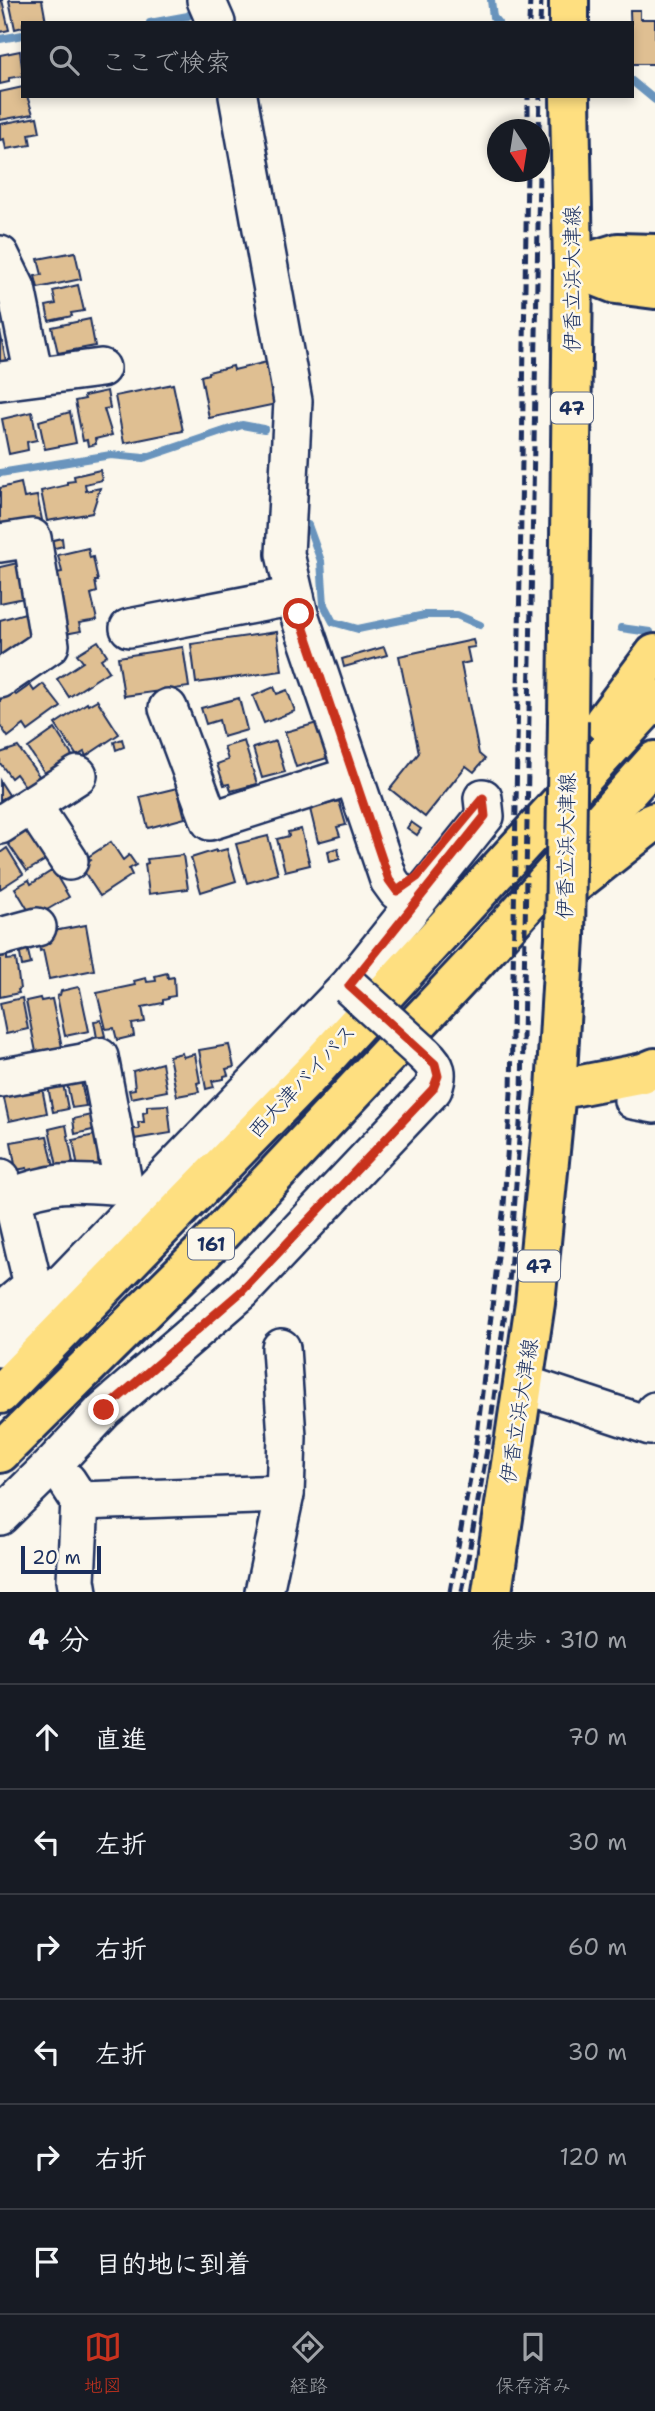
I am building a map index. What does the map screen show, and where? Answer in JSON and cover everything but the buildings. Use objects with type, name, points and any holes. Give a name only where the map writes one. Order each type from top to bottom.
[{"type":"main road","points":[[569,0],[569,21]]},
{"type":"main road","name":"伊香立浜大津線","points":[[492,1592],[536,1303],[556,1090],[565,937],[573,267],[570,98]]},
{"type":"main road","points":[[573,267],[637,254]]},
{"type":"main road","points":[[573,267],[616,284],[655,289]]},
{"type":"main road","points":[[389,987],[612,712],[655,654]]},
{"type":"main road","name":"西大津バイパス","points":[[0,1394],[313,1072],[655,699]]},
{"type":"main road","name":"161","points":[[0,1453],[200,1255],[475,962],[655,761]]},
{"type":"main road","points":[[475,962],[655,822]]},
{"type":"main road","points":[[556,1090],[643,1073],[655,1068]]},
{"type":"main road","points":[[556,1090],[617,1102],[648,1099]]},
{"type":"street","points":[[206,0],[215,21]]},
{"type":"street","points":[[138,1203],[170,1154],[286,1032],[400,901],[389,880],[354,775],[295,596],[285,554],[293,401],[238,98]]},
{"type":"street","points":[[637,254],[655,243]]},
{"type":"street","points":[[0,255],[16,288],[17,379],[100,368]]},
{"type":"street","points":[[0,543],[32,538],[50,645],[0,679]]},
{"type":"street","points":[[129,628],[295,596]]},
{"type":"street","points":[[168,708],[210,821],[354,775]]},
{"type":"street","points":[[0,825],[78,775]]},
{"type":"street","points":[[0,1348],[349,986],[485,816],[483,798],[417,877],[397,891]]},
{"type":"street","points":[[32,805],[69,861]]},
{"type":"street","points":[[0,937],[37,927]]},
{"type":"street","points":[[0,1516],[104,1410],[242,1291],[433,1089],[438,1076],[435,1064],[349,986]]},
{"type":"street","points":[[0,1078],[83,1063],[99,1057],[122,1177],[112,1185],[71,1182],[6,1186],[33,1285],[0,1313]]},
{"type":"street","points":[[264,1592],[285,1494],[287,1437],[281,1348]]},
{"type":"street","points":[[523,1384],[650,1426],[655,1411]]},
{"type":"street","points":[[55,1462],[80,1501],[76,1580],[78,1592]]},
{"type":"street","points":[[80,1501],[285,1494]]},
{"type":"waterway","points":[[491,0],[493,17],[496,21]]},
{"type":"waterway","points":[[161,21],[188,16],[197,7]]},
{"type":"waterway","points":[[0,39],[21,35]]},
{"type":"waterway","points":[[634,83],[655,100]]},
{"type":"waterway","points":[[0,473],[111,455],[144,458],[242,425],[264,429]]},
{"type":"waterway","points":[[308,525],[321,561],[324,605],[333,622],[358,629],[425,615],[457,615],[480,625]]},
{"type":"waterway","points":[[621,628],[650,632]]},
{"type":"railway","points":[[529,21],[530,0]]},
{"type":"railway","points":[[540,21],[541,0]]},
{"type":"railway","points":[[528,98],[528,119]]},
{"type":"railway","points":[[539,119],[540,98]]},
{"type":"railway","points":[[450,1592],[476,1444],[504,1205],[511,1093],[527,182]]},
{"type":"railway","points":[[462,1592],[488,1444],[510,1273],[522,1094],[539,182]]},
{"type":"route","points":[[104,1410],[242,1291],[433,1089],[438,1076],[435,1064],[349,986],[485,816],[483,798],[417,877],[397,891],[389,880],[299,614]]}]
